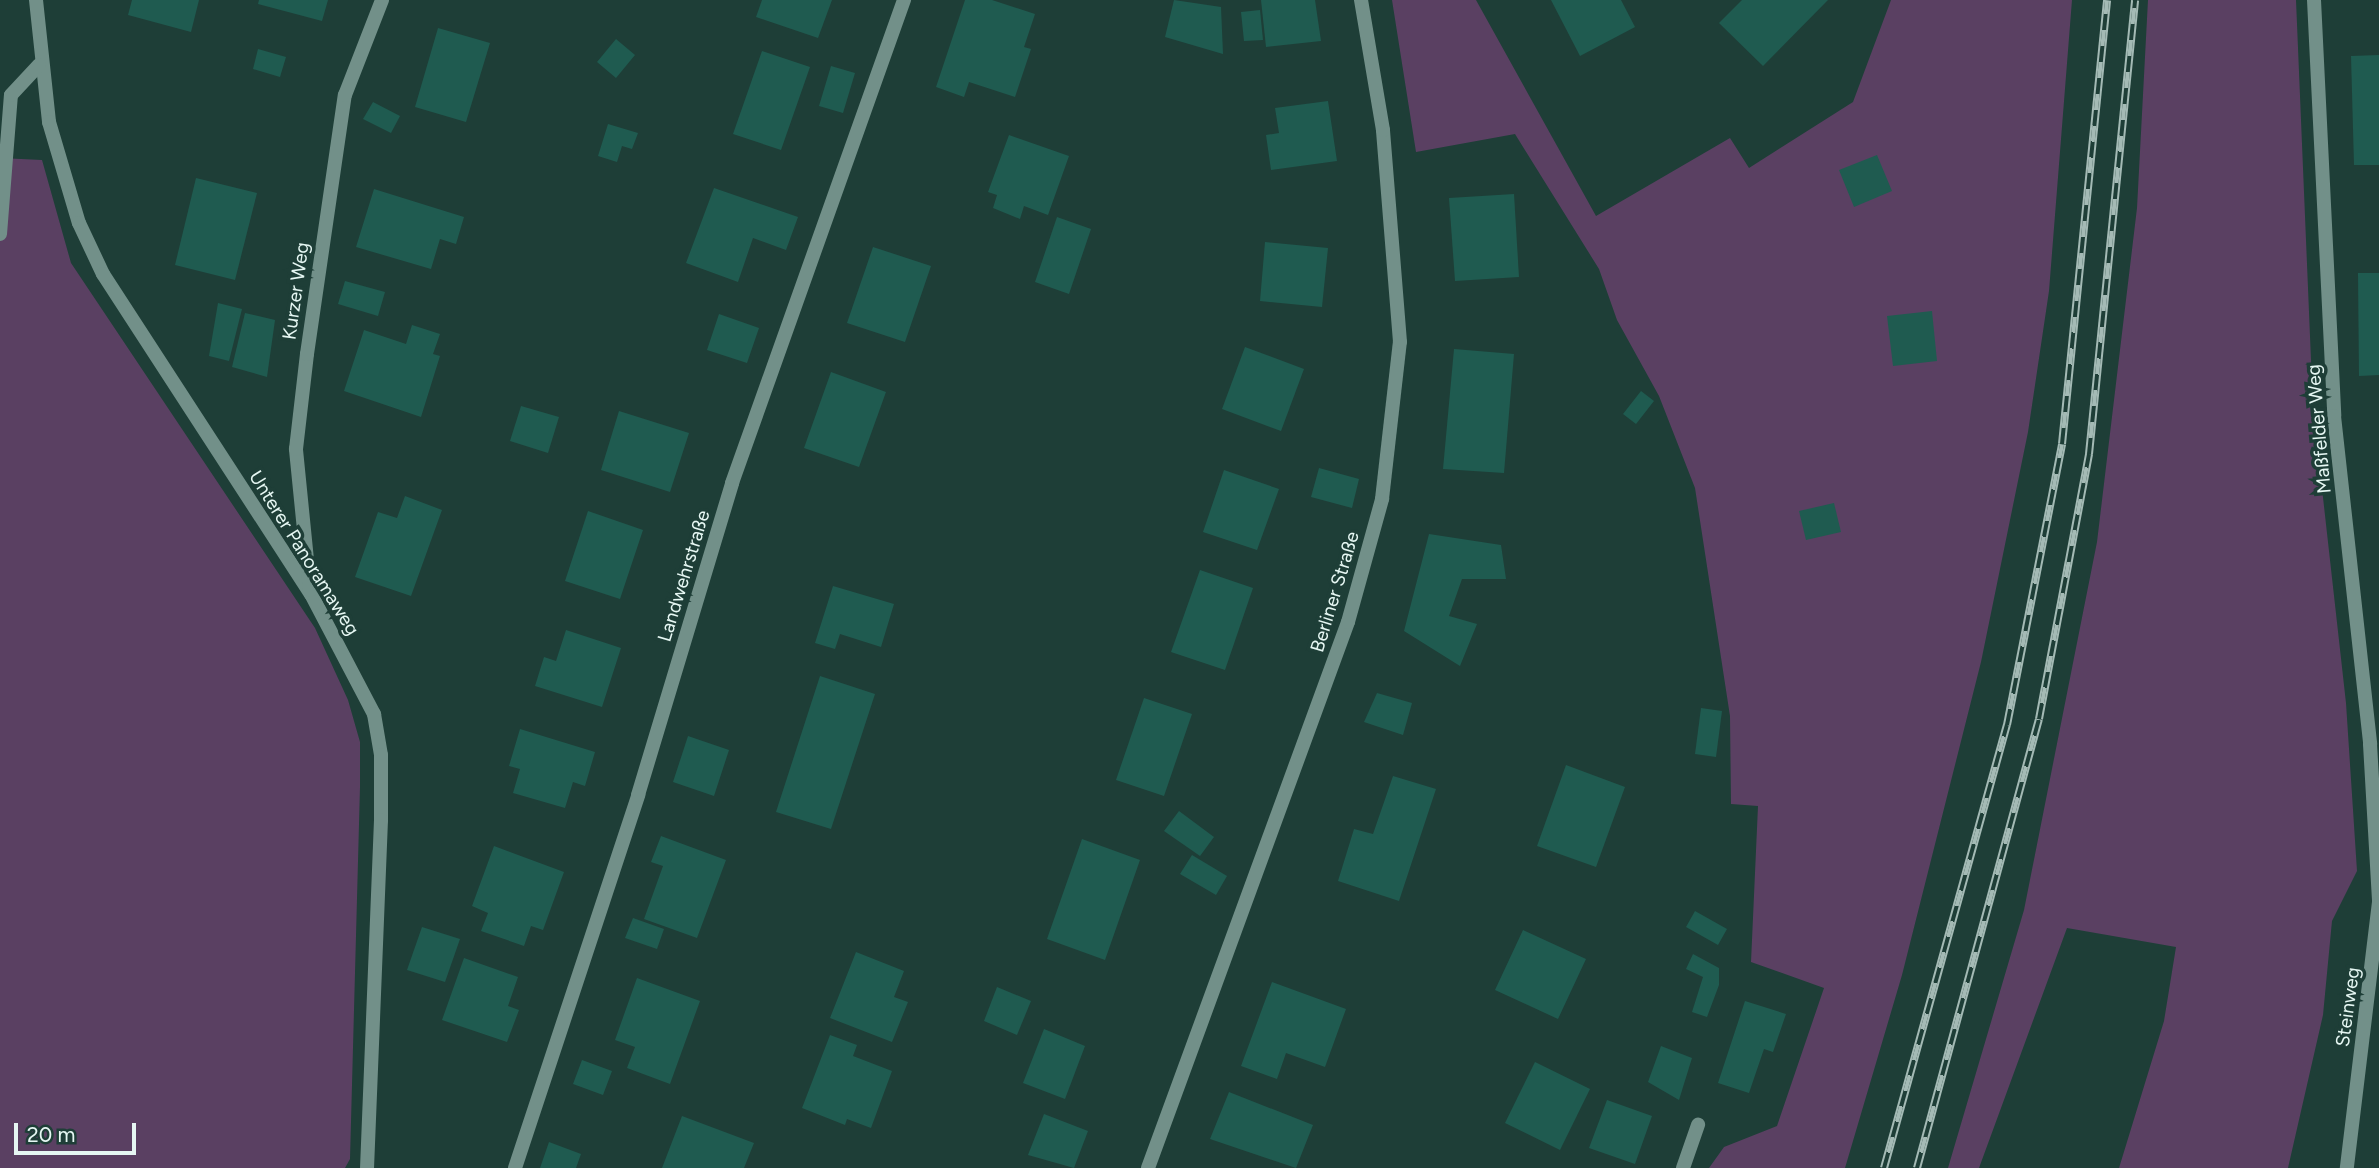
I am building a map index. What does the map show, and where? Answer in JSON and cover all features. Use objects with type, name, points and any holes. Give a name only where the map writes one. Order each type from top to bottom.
[{"type":"street","name":"Unterer Panoramaweg","points":[[36,0],[39,65],[63,176],[103,274],[311,594],[358,676],[374,714],[381,755],[367,1168]]},
{"type":"street","name":"Kurzer Weg","points":[[311,594],[296,449],[307,354],[345,95],[382,0]]},
{"type":"street","name":"Landwehrstraße","points":[[515,1168],[638,795],[732,483],[904,0]]},
{"type":"street","name":"Berliner Straße","points":[[1148,1168],[1348,622],[1382,499],[1400,329],[1384,143],[1361,0]]},
{"type":"street","name":"Maßfelder Weg","points":[[2314,0],[2334,416],[2378,853]]},
{"type":"street","points":[[0,234],[11,95],[39,65]]},
{"type":"street","name":"Steinweg","points":[[2347,1168],[2374,964],[2378,853]]},
{"type":"street","points":[[1683,1168],[1698,1125]]},
{"type":"shaded area","points":[[1392,0],[1476,0],[1596,216],[1730,138],[1749,168],[1853,102],[1891,0],[2072,0],[2049,291],[2028,432],[1981,662],[1902,975],[1845,1168],[1709,1168],[1724,1147],[1777,1126],[1824,988],[1751,962],[1758,806],[1731,804],[1730,716],[1695,488],[1659,396],[1617,320],[1599,269],[1515,134],[1416,152]]},
{"type":"shaded area","points":[[2148,0],[2296,0],[2313,408],[2346,703],[2357,871],[2332,921],[2323,1015],[2288,1168],[2119,1168],[2164,1021],[2176,947],[2067,928],[1979,1168],[1948,1168],[2024,910],[2097,542],[2137,208]]},
{"type":"shaded area","points":[[0,158],[42,160],[71,263],[315,628],[348,700],[360,742],[360,787],[350,1159],[345,1168],[0,1168]]},
{"type":"building","points":[[132,0],[199,0],[191,32],[128,15]]},
{"type":"building","points":[[259,0],[328,0],[322,21],[258,4]]},
{"type":"building","points":[[762,0],[832,0],[818,38],[756,17]]},
{"type":"building","points":[[965,0],[992,0],[1035,14],[1024,47],[1031,49],[1015,97],[969,82],[964,97],[936,87]]},
{"type":"building","points":[[1174,0],[1221,7],[1223,54],[1165,37]]},
{"type":"building","points":[[1261,0],[1315,0],[1321,41],[1266,47]]},
{"type":"building","points":[[1551,0],[1621,0],[1635,27],[1580,56]]},
{"type":"building","points":[[1742,0],[1828,0],[1763,66],[1719,23]]},
{"type":"building","points":[[1260,10],[1263,40],[1244,41],[1241,12]]},
{"type":"building","points":[[438,28],[490,43],[466,122],[415,107]]},
{"type":"building","points":[[616,39],[635,55],[616,78],[597,62]]},
{"type":"building","points":[[258,49],[286,57],[280,77],[253,69]]},
{"type":"building","points":[[762,51],[810,67],[781,150],[733,134]]},
{"type":"building","points":[[2379,55],[2379,165],[2354,165],[2351,56]]},
{"type":"building","points":[[831,66],[855,73],[843,113],[819,106]]},
{"type":"building","points":[[1328,101],[1337,161],[1271,170],[1266,135],[1279,133],[1275,108]]},
{"type":"building","points":[[373,102],[400,116],[391,133],[363,119]]},
{"type":"building","points":[[608,124],[638,133],[632,149],[622,146],[617,162],[598,156]]},
{"type":"building","points":[[1009,135],[1069,156],[1048,215],[1024,206],[1020,219],[993,208],[997,195],[988,192]]},
{"type":"building","points":[[1877,155],[1892,191],[1854,207],[1839,170]]},
{"type":"building","points":[[196,178],[257,193],[235,280],[175,265]]},
{"type":"building","points":[[714,188],[798,217],[786,250],[753,238],[738,282],[686,263]]},
{"type":"building","points":[[374,189],[464,217],[456,244],[440,239],[431,269],[356,247]]},
{"type":"building","points":[[1514,194],[1519,277],[1455,281],[1449,198]]},
{"type":"building","points":[[1057,217],[1091,229],[1069,294],[1035,282]]},
{"type":"building","points":[[1265,242],[1328,248],[1322,307],[1260,301]]},
{"type":"building","points":[[873,247],[931,266],[905,342],[847,323]]},
{"type":"building","points":[[2358,273],[2379,273],[2379,375],[2359,376]]},
{"type":"building","points":[[345,281],[385,292],[378,316],[338,304]]},
{"type":"building","points":[[218,303],[242,309],[229,361],[209,356]]},
{"type":"building","points":[[1932,311],[1937,361],[1893,366],[1887,316]]},
{"type":"building","points":[[245,313],[275,320],[267,377],[232,367]]},
{"type":"building","points":[[719,314],[759,328],[747,363],[707,350]]},
{"type":"building","points":[[412,325],[440,334],[433,354],[440,356],[421,417],[344,391],[364,330],[406,344]]},
{"type":"building","points":[[1245,347],[1304,369],[1281,431],[1222,409]]},
{"type":"building","points":[[1454,349],[1514,354],[1504,473],[1443,469]]},
{"type":"building","points":[[831,372],[886,392],[859,467],[804,448]]},
{"type":"building","points":[[1641,391],[1654,401],[1636,424],[1623,414]]},
{"type":"building","points":[[521,406],[559,417],[548,453],[510,441]]},
{"type":"building","points":[[619,411],[689,433],[670,492],[601,470]]},
{"type":"building","points":[[1319,468],[1359,479],[1352,508],[1311,497]]},
{"type":"building","points":[[1224,470],[1279,489],[1257,550],[1203,532]]},
{"type":"building","points":[[405,496],[442,510],[411,596],[355,577],[378,512],[397,518]]},
{"type":"building","points":[[1834,503],[1841,532],[1806,540],[1799,511]]},
{"type":"building","points":[[588,511],[643,530],[620,599],[565,581]]},
{"type":"building","points":[[1429,534],[1501,545],[1506,579],[1462,579],[1449,616],[1477,624],[1460,666],[1404,631]]},
{"type":"building","points":[[1200,570],[1253,588],[1225,670],[1171,652]]},
{"type":"building","points":[[833,586],[894,604],[881,647],[840,634],[835,649],[815,643]]},
{"type":"building","points":[[566,630],[621,648],[602,707],[535,686],[544,657],[556,661]]},
{"type":"building","points":[[820,676],[875,694],[831,829],[776,812]]},
{"type":"building","points":[[1377,693],[1412,703],[1403,735],[1364,722]]},
{"type":"building","points":[[1144,698],[1192,714],[1164,796],[1116,780]]},
{"type":"building","points":[[1701,708],[1722,711],[1716,757],[1695,754]]},
{"type":"building","points":[[520,729],[595,752],[585,786],[573,782],[565,808],[513,793],[520,769],[509,766]]},
{"type":"building","points":[[688,736],[729,750],[714,796],[673,782]]},
{"type":"building","points":[[1566,765],[1625,787],[1596,867],[1537,846]]},
{"type":"building","points":[[1393,776],[1436,789],[1399,901],[1338,881],[1354,829],[1373,834]]},
{"type":"building","points":[[1179,811],[1214,837],[1200,856],[1164,831]]},
{"type":"building","points":[[661,836],[726,860],[697,938],[644,919],[663,866],[651,862]]},
{"type":"building","points":[[1082,839],[1140,860],[1105,960],[1047,939]]},
{"type":"building","points":[[494,846],[564,872],[543,930],[531,926],[524,946],[481,931],[488,913],[472,906]]},
{"type":"building","points":[[1192,855],[1227,876],[1216,895],[1180,874]]},
{"type":"building","points":[[1695,911],[1727,929],[1718,945],[1686,927]]},
{"type":"building","points":[[633,918],[664,929],[657,949],[625,938]]},
{"type":"building","points":[[422,927],[460,939],[445,982],[407,970]]},
{"type":"building","points":[[1523,930],[1586,959],[1558,1019],[1495,990]]},
{"type":"building","points":[[856,952],[904,971],[894,997],[908,1002],[892,1042],[830,1018]]},
{"type":"building","points":[[1693,954],[1719,968],[1719,985],[1707,1017],[1692,1012],[1703,977],[1686,969]]},
{"type":"building","points":[[464,958],[518,977],[508,1006],[519,1010],[507,1042],[442,1020]]},
{"type":"building","points":[[637,978],[700,1001],[670,1084],[627,1068],[635,1047],[615,1040]]},
{"type":"building","points":[[1272,982],[1346,1009],[1325,1067],[1286,1053],[1277,1079],[1241,1066]]},
{"type":"building","points":[[997,987],[1031,1001],[1017,1035],[984,1021]]},
{"type":"building","points":[[1745,1001],[1786,1014],[1773,1052],[1764,1049],[1749,1093],[1718,1083]]},
{"type":"building","points":[[1044,1029],[1085,1046],[1065,1099],[1023,1083]]},
{"type":"building","points":[[830,1035],[857,1045],[853,1056],[892,1071],[871,1128],[847,1119],[845,1125],[802,1108]]},
{"type":"building","points":[[1661,1046],[1692,1058],[1679,1100],[1648,1082]]},
{"type":"building","points":[[582,1060],[612,1071],[603,1095],[573,1084]]},
{"type":"building","points":[[1535,1062],[1590,1089],[1560,1150],[1505,1123]]},
{"type":"building","points":[[1229,1092],[1313,1125],[1296,1168],[1210,1139]]},
{"type":"building","points":[[1607,1100],[1652,1116],[1635,1164],[1589,1148]]},
{"type":"building","points":[[1044,1114],[1088,1131],[1074,1168],[1028,1155]]},
{"type":"building","points":[[682,1116],[754,1143],[744,1168],[662,1168]]},
{"type":"building","points":[[549,1142],[581,1154],[576,1168],[540,1168]]},
{"type":"railway","points":[[1884,1168],[2007,725],[2062,444],[2107,0]]},
{"type":"railway","points":[[1917,1168],[2039,719],[2089,454],[2135,0]]}]
